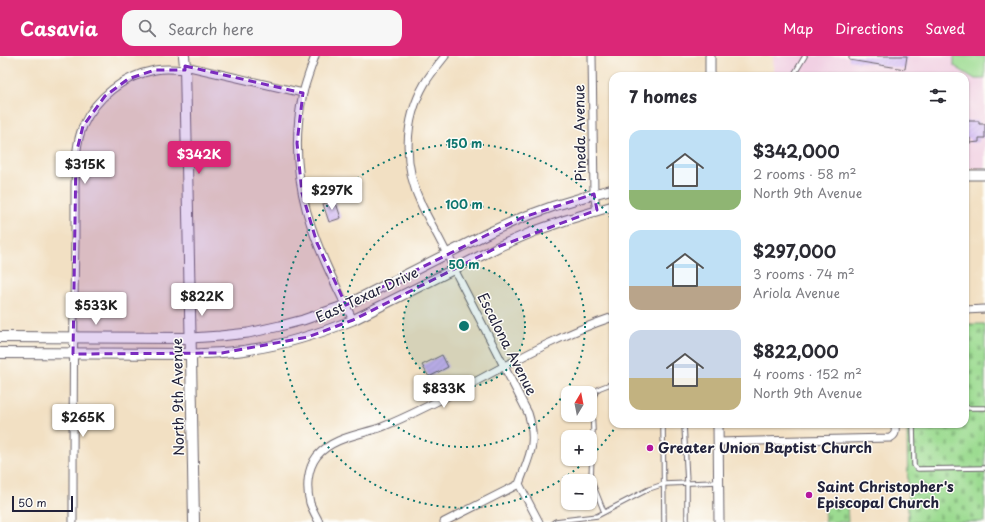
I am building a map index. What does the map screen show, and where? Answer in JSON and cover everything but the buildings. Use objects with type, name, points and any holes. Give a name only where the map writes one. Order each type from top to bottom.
[{"type":"main road","name":"North 9th Avenue","points":[[185,64],[194,522]]},
{"type":"main road","name":"East Texar Drive","points":[[0,337],[191,338]]},
{"type":"main road","name":"East Texar Drive","points":[[0,353],[191,354]]},
{"type":"street","points":[[315,56],[303,93],[298,125],[297,164],[308,217],[317,243],[353,320]]},
{"type":"street","name":"Escalona Avenue","points":[[445,56],[425,82],[413,111],[409,128],[408,144],[410,172],[415,190],[422,205],[528,413],[532,431],[532,448],[519,484]]},
{"type":"street","name":"Pineda Avenue","points":[[592,56],[594,194],[597,210]]},
{"type":"street","points":[[710,56],[710,72]]},
{"type":"street","points":[[73,522],[73,337],[76,154],[83,126],[89,114],[104,96],[128,79],[143,73],[169,69],[185,64],[303,93]]},
{"type":"street","points":[[969,175],[985,175]]},
{"type":"street","name":"East Texar Drive","points":[[191,338],[248,333],[303,320],[346,305],[490,232],[521,218],[554,206],[609,190]]},
{"type":"street","name":"East Texar Drive","points":[[191,354],[252,350],[308,337],[353,320],[500,246],[535,231],[609,207]]},
{"type":"street","points":[[969,310],[985,309]]},
{"type":"street","points":[[319,522],[308,495],[309,476],[316,458],[329,445],[381,427],[415,413],[568,334],[609,318]]},
{"type":"street","points":[[718,428],[719,522]]},
{"type":"street","points":[[718,442],[890,438],[894,436],[896,432],[896,428]]},
{"type":"street","points":[[444,522],[519,484],[540,522]]},
{"type":"lane","points":[[795,72],[805,56]]},
{"type":"lane","points":[[604,512],[591,479],[592,400],[597,390],[609,385]]},
{"type":"lane","points":[[969,408],[985,408]]},
{"type":"lane","points":[[663,428],[664,522]]},
{"type":"lane","points":[[684,428],[687,522]]},
{"type":"lane","points":[[913,428],[915,468],[985,468]]},
{"type":"lane","points":[[554,522],[597,516],[650,489],[664,484],[718,482]]},
{"type":"highlighted area","points":[[185,66],[303,93],[297,143],[302,193],[317,243],[346,305],[521,218],[594,194],[597,210],[500,246],[353,320],[308,337],[222,353],[73,354],[76,154],[83,126],[105,96],[128,79],[155,70],[185,70]]},
{"type":"shaded area","points":[[773,56],[985,56],[985,168],[969,168],[969,72],[774,72]]},
{"type":"green space","points":[[954,56],[985,56],[985,79],[975,79],[969,75],[969,72],[964,72],[954,66]]},
{"type":"green space","points":[[969,324],[985,324],[985,522],[908,522],[907,428],[969,428]]},
{"type":"green space","points":[[824,505],[847,505],[848,522],[825,522]]},
{"type":"place","name":"Greater Union Baptist Church","points":[[650,448]]},
{"type":"place","name":"Saint Christopher's Episcopal Church","points":[[809,495]]}]
